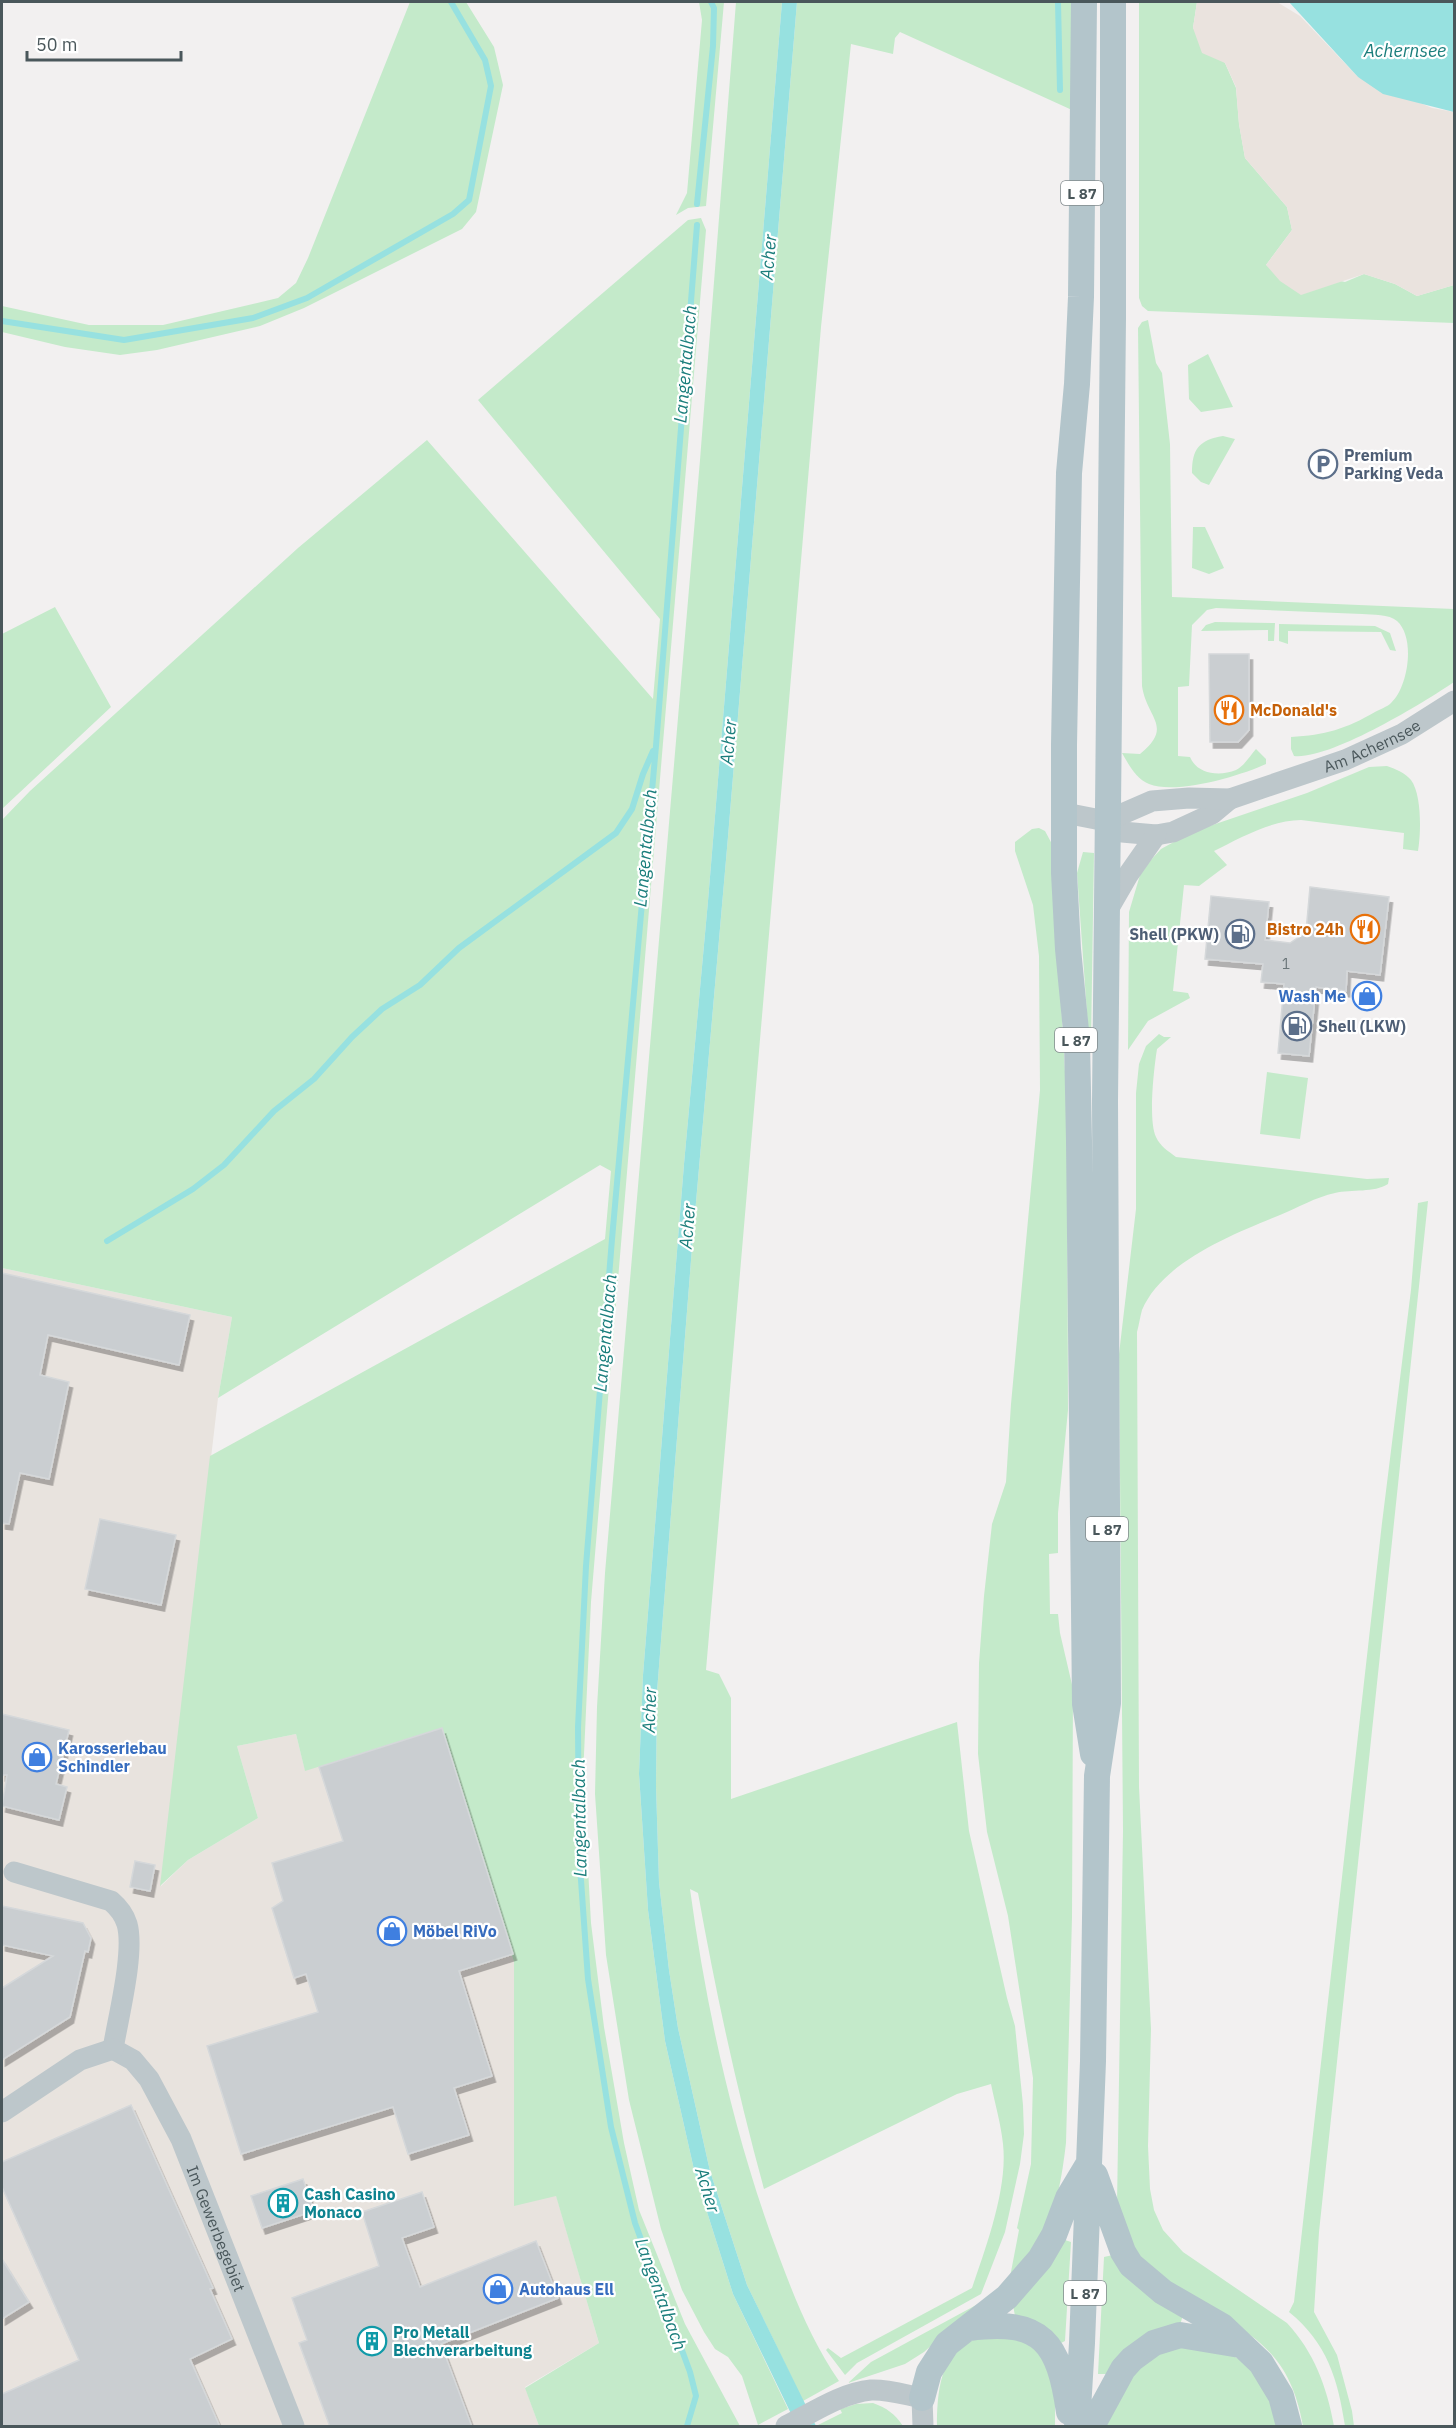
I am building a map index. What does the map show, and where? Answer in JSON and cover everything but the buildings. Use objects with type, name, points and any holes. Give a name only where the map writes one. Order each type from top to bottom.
[{"type":"main road","name":"L 87","points":[[1084,2],[1081,297],[1077,384],[1069,473],[1066,558],[1065,884],[1068,949],[1077,1041],[1085,1704],[1097,1776]]},
{"type":"main road","name":"L 87","points":[[1077,2427],[1090,2160],[1097,1776],[1108,1703],[1105,1193],[1106,821],[1113,318],[1113,2]]},
{"type":"main road","points":[[922,2398],[929,2372],[947,2344],[1008,2297],[1040,2259],[1054,2235],[1068,2198],[1090,2160]]},
{"type":"main road","points":[[1090,2160],[1119,2243],[1131,2265],[1163,2292],[1222,2326],[1261,2363],[1281,2396],[1289,2427]]},
{"type":"main road","points":[[969,2328],[1014,2325],[1038,2336],[1050,2349],[1058,2363],[1071,2427]]},
{"type":"main road","points":[[1092,2427],[1123,2369],[1137,2354],[1154,2343],[1180,2335],[1241,2345]]},
{"type":"street","name":"Am Achernsee","points":[[1230,799],[1377,747],[1455,701]]},
{"type":"street","points":[[1106,821],[1152,801],[1189,798],[1230,799]]},
{"type":"street","points":[[1065,813],[1106,821],[1122,832],[1156,835],[1173,832],[1212,814],[1230,799]]},
{"type":"street","points":[[1106,913],[1156,835]]},
{"type":"street","points":[[2,2112],[80,2060],[113,2049],[130,1943],[127,1922],[120,1909],[111,1901],[14,1872]]},
{"type":"street","name":"Im Gewerbegebiet","points":[[113,2049],[133,2060],[149,2079],[181,2139],[294,2427]]},
{"type":"street","points":[[786,2427],[857,2392],[873,2390],[922,2398],[923,2427]]},
{"type":"shaded area","points":[[2,1268],[232,1317],[218,1398],[161,1886],[188,1860],[258,1818],[237,1746],[296,1734],[305,1770],[442,1728],[514,1962],[514,2205],[556,2195],[599,2343],[525,2387],[539,2426],[2,2426]]},
{"type":"green space","points":[[410,2],[466,2],[494,47],[503,85],[476,212],[462,229],[304,308],[260,326],[157,350],[120,355],[65,347],[2,332],[2,306],[89,325],[163,325],[278,298],[296,283],[308,258]]},
{"type":"green space","points":[[699,2],[724,2],[706,206],[688,208],[676,215],[687,193],[702,20]]},
{"type":"green space","points":[[736,2],[782,2],[708,901],[684,1164],[643,1675],[639,1774],[648,1910],[665,2041],[695,2174],[733,2294],[788,2409],[758,2425],[742,2376],[728,2357],[715,2349],[682,2290],[661,2229],[629,2100],[606,1955],[595,1794],[597,1707],[605,1573],[700,460]]},
{"type":"green space","points":[[797,2],[1073,2],[1072,110],[900,32],[895,38],[893,54],[851,44],[821,327],[706,1670],[719,1674],[731,1698],[731,1799],[957,1722],[969,1831],[1015,2026],[1024,2134],[1005,2232],[981,2294],[857,2363],[845,2375],[826,2350],[828,2348],[841,2358],[972,2288],[995,2217],[1004,2161],[1003,2144],[991,2084],[957,2094],[764,2189],[728,2042],[698,1893],[690,1889],[714,2030],[749,2169],[799,2306],[821,2352],[839,2381],[803,2401],[747,2285],[710,2171],[678,2028],[669,1970],[659,1882],[656,1786],[657,1692],[692,1248]]},
{"type":"green space","points":[[1139,2],[1197,2],[1193,28],[1225,63],[1236,88],[1245,158],[1287,207],[1292,230],[1266,265],[1345,282],[1364,274],[1395,284],[1417,296],[1454,285],[1454,323],[1148,311],[1142,306],[1139,298]]},
{"type":"green space","points":[[701,218],[706,230],[591,1602],[583,1776],[591,1923],[604,2027],[624,2143],[639,2210],[685,2324],[740,2426],[539,2426],[525,2388],[599,2343],[556,2196],[514,2206],[514,1962],[442,1728],[305,1771],[296,1734],[237,1746],[258,1818],[188,1860],[160,1886],[210,1456],[605,1239],[611,1171],[600,1165],[218,1398],[232,1317],[2,1268],[2,820],[30,791],[298,548],[427,440],[653,699],[660,619],[478,400],[688,220]]},
{"type":"green space","points":[[1148,320],[1156,363],[1162,373],[1170,444],[1172,597],[1454,609],[1454,682],[1399,716],[1352,740],[1310,755],[1294,756],[1291,749],[1291,737],[1325,733],[1345,727],[1391,703],[1402,686],[1408,663],[1408,650],[1403,629],[1394,619],[1381,615],[1216,608],[1207,610],[1192,625],[1189,686],[1178,687],[1178,756],[1190,757],[1193,763],[1203,770],[1223,773],[1239,768],[1256,749],[1266,759],[1266,764],[1225,779],[1175,787],[1161,787],[1144,782],[1130,767],[1122,753],[1140,754],[1150,744],[1157,729],[1142,686],[1138,328],[1142,322]]},
{"type":"green space","points":[[1208,354],[1233,407],[1201,412],[1189,399],[1188,365]]},
{"type":"green space","points":[[1223,436],[1235,439],[1209,485],[1201,482],[1192,473],[1195,452],[1208,440]]},
{"type":"green space","points":[[1193,527],[1205,527],[1224,568],[1209,574],[1192,568]]},
{"type":"green space","points":[[55,607],[111,707],[2,809],[2,634]]},
{"type":"green space","points":[[1215,622],[1275,623],[1274,641],[1268,641],[1268,630],[1201,631],[1206,625]]},
{"type":"green space","points":[[1279,624],[1375,626],[1390,633],[1396,651],[1390,650],[1381,632],[1288,631],[1288,644],[1279,641]]},
{"type":"green space","points":[[1387,766],[1406,775],[1415,787],[1420,814],[1418,851],[1403,849],[1404,833],[1301,820],[1268,826],[1214,851],[1227,865],[1199,886],[1184,885],[1173,991],[1188,993],[1190,998],[1148,1021],[1128,1050],[1129,912],[1140,875],[1150,861],[1161,849],[1192,832],[1307,793],[1369,767]]},
{"type":"green space","points":[[1039,828],[1045,831],[1052,844],[1067,1107],[1068,1410],[1058,1513],[1058,1553],[1049,1554],[1050,1614],[1058,1614],[1073,1689],[1072,1917],[1066,2143],[1060,2181],[1045,2230],[1033,2251],[1010,2277],[1019,2230],[1017,2228],[1031,2164],[1033,2078],[1008,1916],[987,1832],[978,1754],[979,1663],[992,1524],[1006,1482],[1040,1090],[1039,956],[1033,905],[1015,851],[1015,842],[1032,829]]},
{"type":"green space","points":[[1083,852],[1094,853],[1091,1041],[1089,1041],[1077,873]]},
{"type":"green space","points":[[1159,1034],[1171,1037],[1157,1049],[1152,1119],[1156,1137],[1164,1148],[1176,1157],[1367,1179],[1389,1178],[1388,1184],[1376,1189],[1335,1193],[1314,1200],[1202,1251],[1166,1277],[1152,1293],[1142,1310],[1137,1332],[1139,1787],[1151,2029],[1148,2146],[1150,2189],[1154,2210],[1163,2230],[1183,2252],[1287,2323],[1296,2334],[1318,2371],[1328,2398],[1334,2426],[1303,2426],[1294,2392],[1281,2367],[1265,2347],[1246,2332],[1179,2290],[1139,2258],[1130,2244],[1117,2205],[1123,1831],[1119,1354],[1136,1209],[1136,1093],[1139,1064],[1146,1046]]},
{"type":"green space","points":[[1267,1072],[1308,1078],[1300,1139],[1260,1134]]},
{"type":"green space","points":[[1428,1201],[1319,2232],[1314,2312],[1337,2355],[1354,2426],[1345,2426],[1339,2393],[1329,2363],[1313,2336],[1289,2312],[1294,2302],[1382,1523],[1411,1290],[1418,1203]]},
{"type":"green space","points":[[1062,2239],[1071,2242],[1065,2341],[1061,2343],[1015,2316],[1013,2305]]},
{"type":"green space","points":[[1113,2255],[1183,2315],[1180,2325],[1109,2374],[1098,2374],[1104,2257]]},
{"type":"green space","points":[[978,2304],[924,2352],[905,2364],[848,2383],[871,2362]]},
{"type":"green space","points":[[1013,2335],[1043,2354],[1055,2392],[1055,2426],[937,2426],[938,2401],[943,2375],[954,2353],[976,2339]]},
{"type":"green space","points":[[1180,2344],[1222,2353],[1243,2362],[1263,2387],[1279,2426],[1106,2426],[1113,2402],[1143,2361]]},
{"type":"green space","points":[[873,2403],[890,2412],[903,2426],[816,2426],[842,2413],[840,2409],[856,2404]]},
{"type":"sand","points":[[1197,2],[1277,2],[1300,16],[1358,77],[1432,108],[1454,112],[1454,285],[1417,296],[1395,284],[1364,274],[1301,295],[1280,281],[1266,265],[1292,230],[1287,207],[1245,158],[1236,87],[1225,63],[1202,53],[1193,28]]},
{"type":"water","name":"Acher","points":[[782,2],[797,2],[692,1248],[657,1692],[656,1786],[659,1882],[669,1970],[678,2028],[710,2171],[747,2285],[816,2426],[797,2426],[733,2294],[695,2174],[665,2041],[648,1910],[639,1774],[643,1675],[684,1164],[708,901]]},
{"type":"water","name":"Achernsee","points":[[1289,2],[1454,2],[1454,112],[1383,94],[1358,77]]},
{"type":"waterway","points":[[2,321],[124,340],[253,318],[307,298],[453,214],[469,200],[491,86],[485,60],[451,2]]},
{"type":"waterway","name":"Langentalbach","points":[[697,204],[713,46],[714,8],[711,2]]},
{"type":"waterway","points":[[1058,2],[1060,90]]},
{"type":"waterway","name":"Langentalbach","points":[[687,2426],[696,2396],[690,2372],[635,2223],[611,2127],[588,1979],[579,1852],[578,1727],[586,1566],[612,1239],[656,746],[697,225]]},
{"type":"waterway","points":[[107,1241],[193,1189],[224,1165],[274,1111],[314,1079],[352,1037],[382,1009],[420,985],[459,948],[616,833],[632,809],[653,751]]},
{"type":"place","name":"Premium Parking Veda","points":[[1323,464]]},
{"type":"place","name":"McDonald's","points":[[1229,710]]},
{"type":"place","name":"Bistro 24h","points":[[1365,929]]},
{"type":"place","name":"Shell (PKW)","points":[[1240,934]]},
{"type":"place","name":"Wash Me","points":[[1367,996]]},
{"type":"place","name":"Shell (LKW)","points":[[1297,1026]]},
{"type":"place","name":"Karosseriebau Schindler","points":[[37,1757]]},
{"type":"place","name":"Möbel RiVo","points":[[392,1931]]},
{"type":"place","name":"Cash Casino Monaco","points":[[283,2203]]},
{"type":"place","name":"Autohaus Ell","points":[[498,2289]]},
{"type":"place","name":"Pro Metall Blechverarbeitung","points":[[372,2341]]}]
